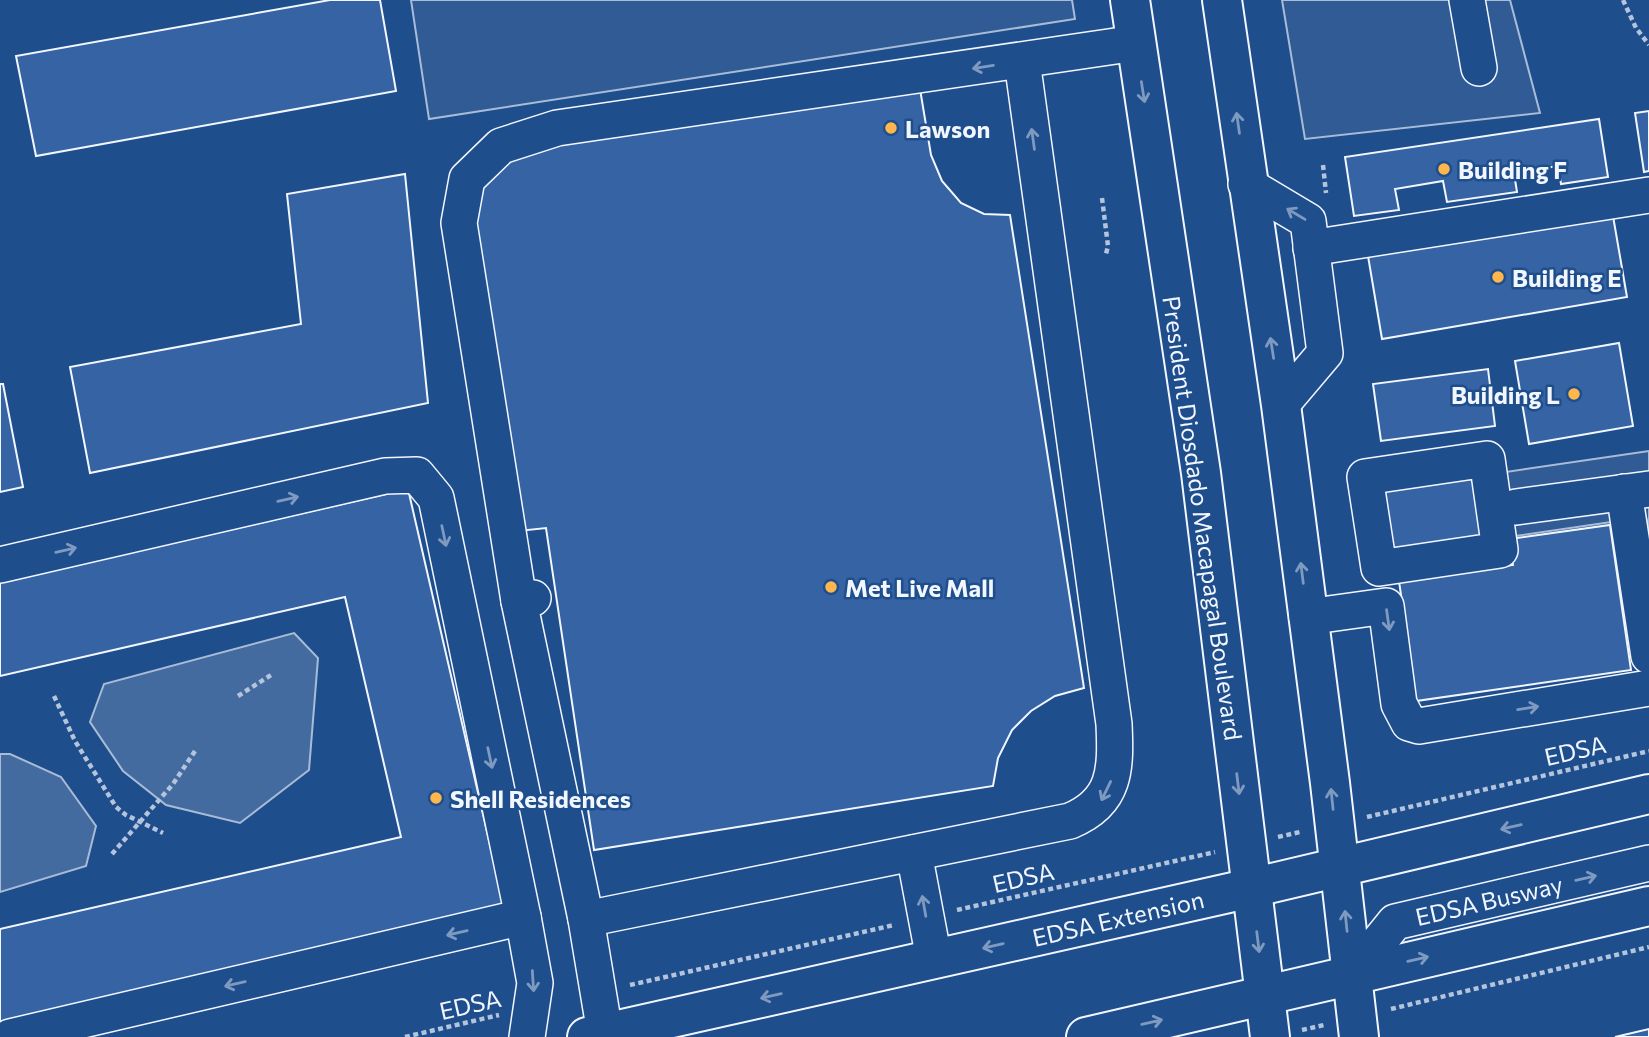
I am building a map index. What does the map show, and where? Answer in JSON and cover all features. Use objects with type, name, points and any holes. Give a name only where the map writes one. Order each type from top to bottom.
[{"type":"main road","name":"President Diosdado Macapagal Boulevard","points":[[1130,0],[1201,473],[1265,996],[1282,1034]]},
{"type":"main road","points":[[1222,0],[1246,184],[1281,405],[1335,824],[1358,1027]]},
{"type":"main road","name":"EDSA Extension","points":[[596,1035],[1251,888],[1649,794]]},
{"type":"main road","points":[[1086,1037],[1649,906]]},
{"type":"street","points":[[1467,0],[1479,68]]},
{"type":"street","points":[[596,1035],[598,992],[586,919],[459,223],[467,179],[501,146],[557,128],[1136,43]]},
{"type":"street","points":[[586,919],[1070,821],[1085,815],[1101,802],[1110,785],[1116,759],[1114,724],[1022,61]]},
{"type":"street","points":[[1246,184],[1308,221],[1325,353],[1281,405]]},
{"type":"street","points":[[1311,248],[1649,195]]},
{"type":"street","points":[[1487,459],[1500,550],[1379,568],[1365,477],[1487,459]]},
{"type":"street","points":[[0,565],[385,476],[417,475],[436,498],[523,917],[535,983],[530,1022]]},
{"type":"street","points":[[1516,506],[1637,490],[1649,656]]},
{"type":"street","points":[[1307,617],[1386,606],[1399,704],[1409,723],[1419,726],[1649,688]]},
{"type":"street","points":[[914,853],[934,959]]},
{"type":"street","name":"EDSA Busway","points":[[1352,975],[1395,922],[1649,863]]},
{"type":"street","points":[[10,1037],[523,917]]},
{"type":"path","points":[[1623,0],[1636,28],[1649,45]]},
{"type":"path","points":[[1323,165],[1324,173]]},
{"type":"path","points":[[1102,198],[1108,246],[1106,254]]},
{"type":"path","points":[[238,696],[271,675]]},
{"type":"path","points":[[54,696],[66,725],[116,807],[163,833]]},
{"type":"path","points":[[112,854],[173,784],[195,751]]},
{"type":"path","name":"EDSA","points":[[598,992],[1649,751]]},
{"type":"path","points":[[1282,1034],[1358,1027],[1649,947]]},
{"type":"path","name":"EDSA","points":[[405,1037],[530,1022]]},
{"type":"shaded area","points":[[411,0],[1072,0],[1075,19],[429,119]]},
{"type":"shaded area","points":[[1282,0],[1510,0],[1540,113],[1305,139]]},
{"type":"shaded area","points":[[1649,451],[1649,534],[1646,517],[1508,537],[1499,473]]},
{"type":"shaded area","points":[[294,633],[318,658],[309,770],[240,823],[166,805],[123,771],[90,722],[104,684]]},
{"type":"shaded area","points":[[0,754],[10,754],[61,777],[96,826],[86,866],[0,892]]},
{"type":"building","points":[[330,0],[380,0],[396,91],[36,156],[16,56]]},
{"type":"building","name":"Met Live Mall","points":[[920,89],[931,155],[942,181],[961,203],[984,214],[1010,215],[1084,688],[1055,696],[1031,711],[1012,730],[998,758],[993,786],[594,850],[546,528],[509,532],[469,188],[507,152]]},
{"type":"building","points":[[1649,111],[1649,171],[1644,172],[1635,113]]},
{"type":"building","name":"Building F","points":[[1599,119],[1608,177],[1561,184],[1558,166],[1514,173],[1517,192],[1447,202],[1443,181],[1395,189],[1399,210],[1354,216],[1345,157]]},
{"type":"building","points":[[405,174],[428,403],[90,473],[70,367],[301,324],[287,194]]},
{"type":"building","name":"Building E","points":[[1613,216],[1627,297],[1382,339],[1368,256]]},
{"type":"building","name":"Building L","points":[[1619,343],[1633,426],[1529,444],[1515,361]]},
{"type":"building","name":"Building L","points":[[1488,369],[1495,426],[1381,441],[1373,384]]},
{"type":"building","points":[[0,384],[3,384],[23,487],[0,492]]},
{"type":"building","points":[[1474,471],[1485,542],[1389,557],[1377,486]]},
{"type":"building","name":"Shell Residences","points":[[408,489],[506,914],[0,1030],[0,929],[401,837],[345,597],[0,676],[0,582]]},
{"type":"building","points":[[1610,525],[1631,670],[1416,701],[1399,581],[1513,565],[1509,539]]},
{"type":"building","points":[[1649,1029],[1649,1037],[1615,1037]]},
{"type":"place","name":"Lawson","points":[[891,128]]},
{"type":"place","name":"Building F","points":[[1444,169]]},
{"type":"place","name":"Building E","points":[[1498,277]]},
{"type":"place","name":"Building L","points":[[1574,394]]},
{"type":"place","name":"Met Live Mall","points":[[831,587]]},
{"type":"place","name":"Shell Residences","points":[[436,798]]}]
